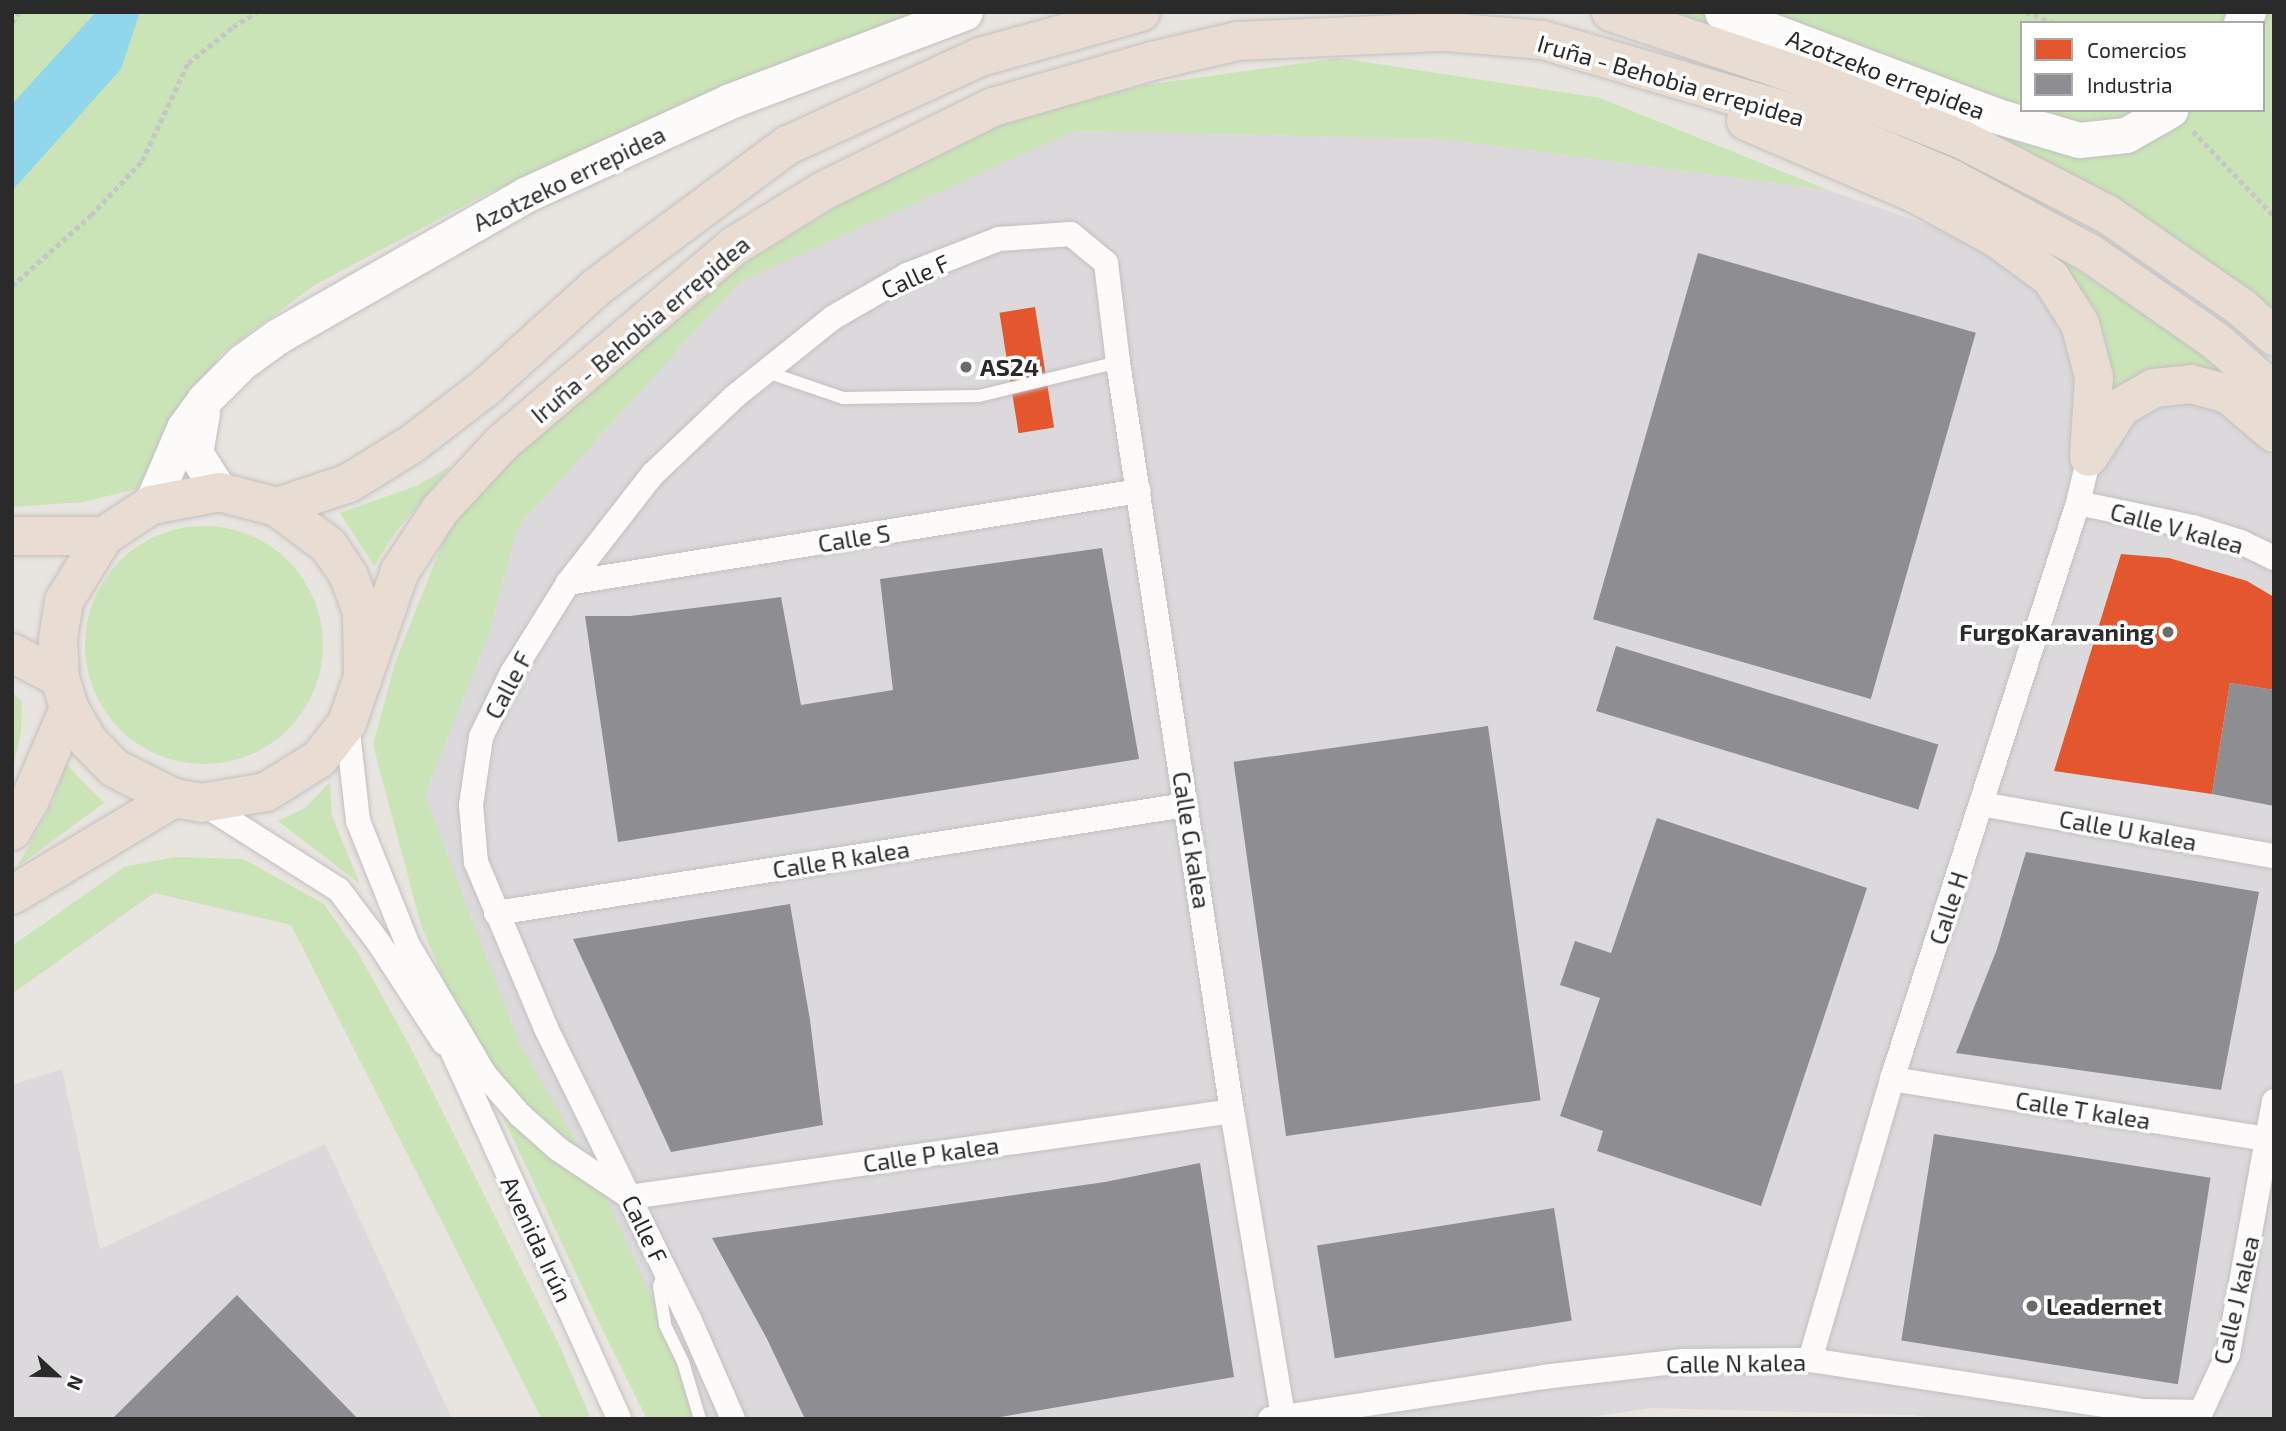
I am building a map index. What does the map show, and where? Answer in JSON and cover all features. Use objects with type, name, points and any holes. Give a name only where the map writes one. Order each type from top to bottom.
[{"type":"highway","points":[[277,507],[349,483],[412,444],[485,388],[598,286],[788,145],[979,57],[1141,12]]},
{"type":"highway","name":"Iruña - Behobia errepidea","points":[[1611,12],[1813,80],[1963,140],[2107,214],[2242,308],[2274,336]]},
{"type":"highway","name":"Iruña - Behobia errepidea","points":[[188,800],[266,792],[319,759],[347,723],[400,571],[440,510],[502,443],[734,246],[823,191],[993,107],[1152,61],[1237,41],[1446,32],[1543,40],[1807,117],[1950,178],[2091,254],[2217,342],[2274,393]]},
{"type":"highway","points":[[1587,52],[1916,194],[1994,237],[2051,278],[2080,324],[2094,377],[2089,457]]},
{"type":"highway","points":[[2089,457],[2121,407],[2154,388],[2191,384],[2228,394],[2274,433]]},
{"type":"highway","points":[[188,800],[114,768],[89,743],[64,693],[58,640],[64,601],[104,536],[151,505],[220,492],[277,507],[329,546],[349,576],[362,612],[363,677]]},
{"type":"highway","points":[[12,536],[104,536]]},
{"type":"highway","points":[[12,653],[64,693]]},
{"type":"highway","points":[[12,831],[29,802],[64,693]]},
{"type":"highway","points":[[12,895],[188,800]]},
{"type":"street","name":"Azotzeko errepidea","points":[[151,505],[184,428],[204,400],[242,362],[278,336],[527,194],[730,101],[965,12]]},
{"type":"street","name":"Azotzeko errepidea","points":[[1722,12],[1994,115],[2079,140],[2126,135],[2181,120]]},
{"type":"street","name":"Calle F","points":[[733,1419],[665,1270],[546,1028],[476,862],[471,805],[481,737],[512,673],[568,583],[653,474],[766,372],[834,317],[907,275],[999,239],[1072,234],[1106,263]]},
{"type":"street","name":"Calle G kalea","points":[[1106,263],[1118,362],[1276,1418]]},
{"type":"street","points":[[204,400],[195,453],[220,492]]},
{"type":"street","name":"Calle H","points":[[1810,1360],[1892,1079],[2078,503],[2089,457]]},
{"type":"street","name":"Calle S","points":[[568,583],[1139,491]]},
{"type":"street","name":"Calle V kalea","points":[[2078,503],[2193,527],[2241,542],[2274,558]]},
{"type":"street","name":"Avenida Irún","points":[[347,723],[358,821],[455,1059],[619,1419]]},
{"type":"street","name":"Avenida Irún","points":[[188,800],[339,890],[379,943],[455,1059]]},
{"type":"street","name":"Calle U kalea","points":[[1981,804],[2274,856]]},
{"type":"street","name":"Calle R kalea","points":[[496,913],[1186,805]]},
{"type":"street","name":"Avenida Irún","points":[[409,947],[485,1075],[520,1115],[558,1149],[630,1197]]},
{"type":"street","name":"Calle T kalea","points":[[1892,1079],[2271,1139]]},
{"type":"street","name":"Calle J kalea","points":[[2201,1412],[2228,1354],[2271,1139],[2274,1101]]},
{"type":"street","name":"Calle P kalea","points":[[630,1197],[1232,1111]]},
{"type":"street","name":"Calle N kalea","points":[[1276,1418],[1543,1377],[1683,1361],[1810,1360],[2142,1411],[2201,1412]]},
{"type":"lane","points":[[766,372],[843,398],[979,396],[1118,362]]},
{"type":"lane","points":[[665,1270],[659,1286],[666,1325],[683,1362],[700,1419]]},
{"type":"path","points":[[12,23],[19,12]]},
{"type":"path","points":[[12,286],[91,215],[142,161],[188,63],[233,27],[257,12]]},
{"type":"path","points":[[2026,12],[2049,21]]},
{"type":"path","points":[[2181,120],[2274,216]]},
{"type":"shaded area","points":[[1075,131],[1442,139],[1828,190],[1960,236],[2121,333],[2274,457],[2274,1419],[1941,1419],[1913,1415],[1650,1408],[1578,1419],[695,1419],[621,1312],[425,795],[490,632],[517,528],[740,282]]},
{"type":"shaded area","points":[[62,1069],[100,1249],[325,1144],[452,1419],[12,1419],[12,1085]]},
{"type":"green space","points":[[12,12],[953,12],[490,192],[315,285],[221,354],[137,489],[83,502],[12,507]]},
{"type":"green space","points":[[1641,12],[2274,12],[2274,334],[2107,214]]},
{"type":"green space","points":[[1339,58],[1600,98],[1828,190],[1442,139],[1075,131],[740,282],[517,528],[490,632],[425,795],[520,1045],[596,1176],[690,1382],[698,1419],[647,1419],[479,1066],[421,925],[373,745],[395,663],[452,519],[545,427],[739,267],[955,134],[1146,85]]},
{"type":"green space","points":[[2041,246],[2173,332],[2237,382],[2108,399],[2109,343],[2089,300]]},
{"type":"green space","points":[[451,466],[395,533],[374,566],[340,513],[416,486]]},
{"type":"green space","points":[[192,526],[216,526],[239,531],[260,540],[280,553],[296,569],[318,610],[323,645],[321,668],[314,691],[296,721],[280,737],[239,759],[216,764],[192,764],[169,759],[148,750],[128,737],[112,721],[90,680],[85,657],[85,633],[90,610],[99,589],[112,569],[128,553],[169,531]]},
{"type":"green space","points":[[12,692],[22,701],[21,731],[12,774]]},
{"type":"green space","points":[[66,764],[104,803],[17,867],[52,804]]},
{"type":"green space","points":[[330,782],[332,816],[360,884],[278,821],[305,808]]},
{"type":"green space","points":[[175,857],[243,859],[324,904],[358,953],[406,1039],[560,1347],[591,1419],[542,1419],[291,925],[154,893],[12,994],[12,946],[124,867]]},
{"type":"water","points":[[96,12],[140,12],[121,69],[12,191],[12,104]]},
{"type":"building: Comercios","points":[[1035,307],[1054,427],[1019,433],[999,313]]},
{"type":"building: Comercios","name":"FurgoKaravaning","points":[[2121,554],[2169,558],[2247,581],[2274,597],[2274,690],[2230,683],[2212,794],[2054,771]]},
{"type":"building: Industria","points":[[1698,253],[1976,333],[1871,699],[1593,619]]},
{"type":"building: Industria","points":[[1102,548],[1139,759],[618,842],[585,616],[630,616],[781,597],[801,705],[893,690],[880,579]]},
{"type":"building: Industria","points":[[1616,646],[1938,745],[1918,810],[1596,711]]},
{"type":"building: Industria","points":[[2230,683],[2274,690],[2274,806],[2212,794]]},
{"type":"building: Industria","points":[[1488,726],[1541,1100],[1286,1136],[1234,762]]},
{"type":"building: Industria","points":[[1657,818],[1867,888],[1761,1206],[1597,1151],[1603,1131],[1560,1116],[1600,998],[1560,985],[1575,941],[1611,953]]},
{"type":"building: Industria","points":[[2026,852],[2259,892],[2221,1090],[1956,1053],[1997,949]]},
{"type":"building: Industria","points":[[790,904],[810,1020],[823,1125],[671,1152],[573,939]]},
{"type":"building: Industria","points":[[1934,1134],[2211,1178],[2178,1384],[1901,1340]]},
{"type":"building: Industria","points":[[1200,1163],[1234,1377],[988,1419],[805,1419],[767,1339],[712,1238],[1105,1182]]},
{"type":"building: Industria","points":[[1554,1208],[1572,1321],[1335,1358],[1317,1246]]},
{"type":"building: Industria","points":[[237,1295],[358,1419],[112,1419]]},
{"type":"place","name":"AS24","points":[[966,367]]},
{"type":"place","name":"FurgoKaravaning","points":[[2168,632]]},
{"type":"place","name":"Leadernet","points":[[2032,1306]]}]
